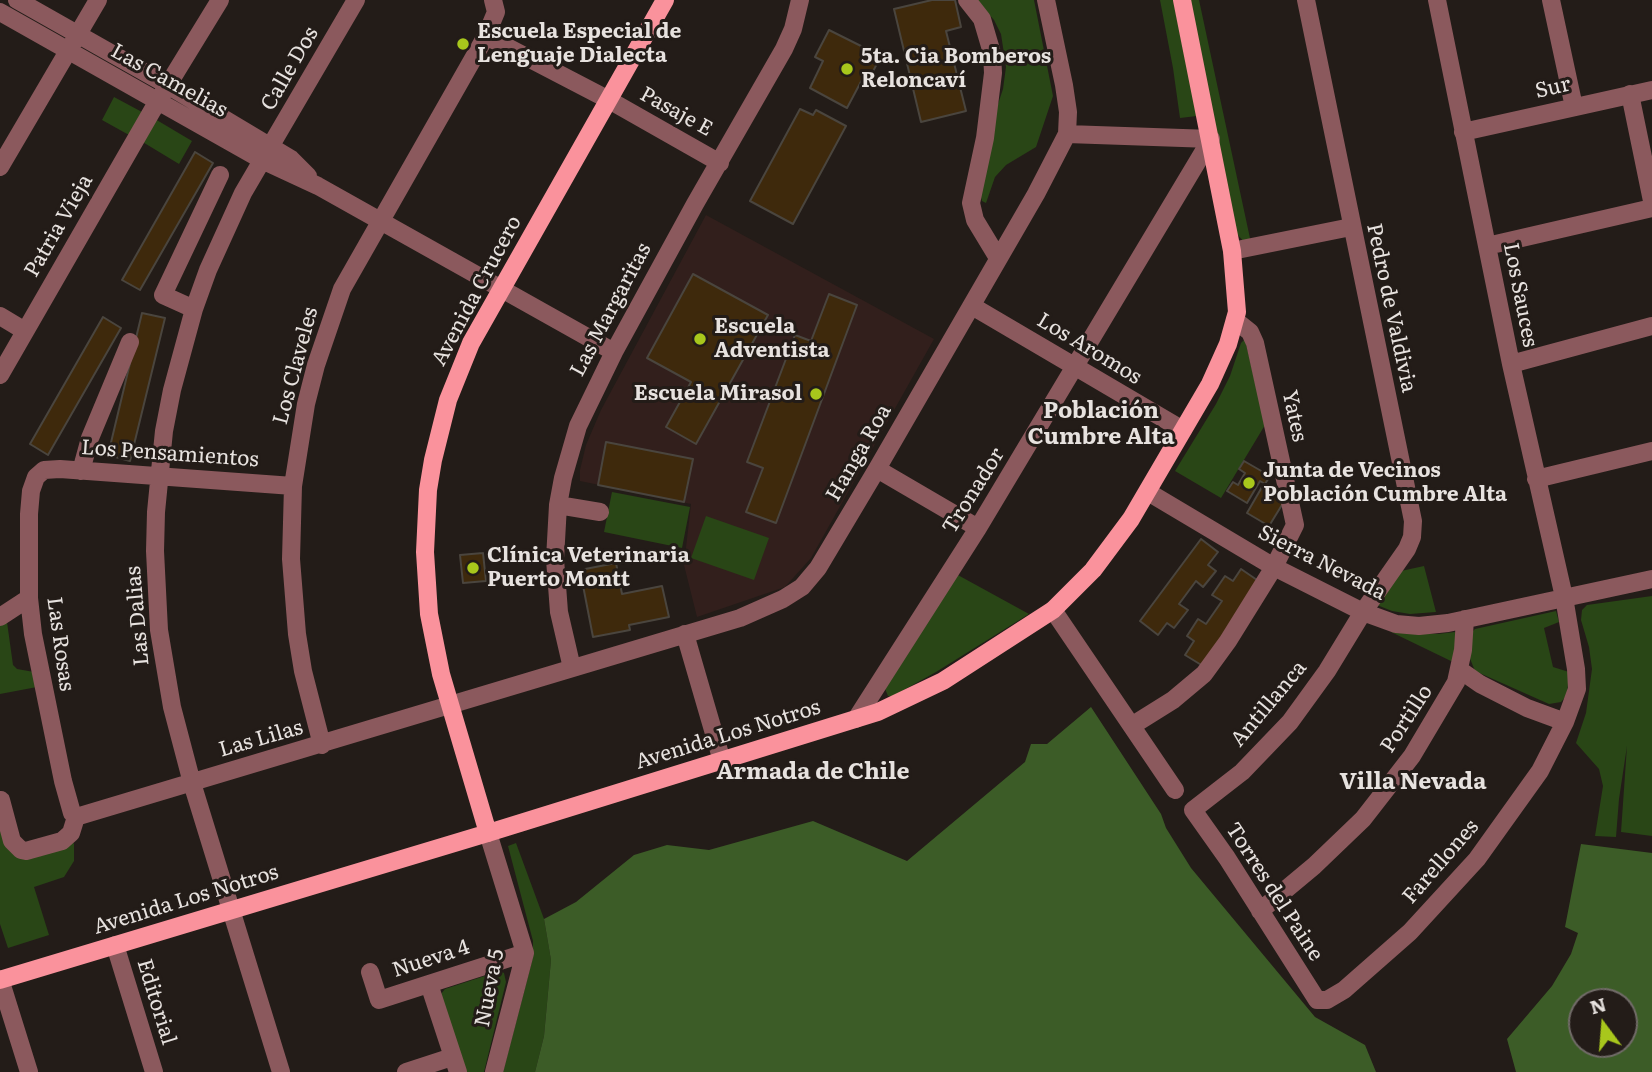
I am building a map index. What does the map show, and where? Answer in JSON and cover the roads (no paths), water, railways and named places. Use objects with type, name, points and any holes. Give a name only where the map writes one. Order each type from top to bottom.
[{"type":"main road","name":"Avenida Crucero","points":[[488,834],[434,645],[425,552],[428,490],[435,450],[448,400],[471,343],[665,0]]},
{"type":"main road","points":[[1182,0],[1233,251]]},
{"type":"main road","name":"Avenida Los Notros","points":[[0,980],[488,834],[856,719],[898,704],[943,681],[1054,610],[1093,570],[1131,519],[1210,384],[1228,344],[1235,320],[1237,292],[1233,251]]},
{"type":"street","name":"Las Camelias","points":[[17,0],[72,42]]},
{"type":"street","points":[[0,167],[98,0]]},
{"type":"street","name":"Patria Vieja","points":[[0,375],[220,0]]},
{"type":"street","name":"Calle Dos","points":[[266,153],[356,0]]},
{"type":"street","name":"Los Claveles","points":[[322,745],[297,634],[291,558],[293,486],[306,404],[342,289],[486,36],[496,12],[492,0]]},
{"type":"street","name":"Las Margaritas","points":[[572,668],[556,586],[556,532],[566,465],[578,426],[614,352],[784,49],[793,29],[800,0]]},
{"type":"street","points":[[967,0],[982,19],[992,53],[993,73],[985,138],[971,202],[975,220],[998,258]]},
{"type":"street","name":"Hanga Roa","points":[[450,704],[740,618],[783,599],[802,587],[818,568],[877,469],[1036,194],[1067,134],[1068,112],[1064,85],[1046,0]]},
{"type":"street","name":"Pedro de Valdivia","points":[[1306,0],[1413,530],[1407,550],[1363,612]]},
{"type":"street","name":"Los Sauces","points":[[1437,0],[1511,364],[1564,597]]},
{"type":"street","points":[[1551,0],[1574,107]]},
{"type":"street","name":"Las Camelias","points":[[0,12],[72,42],[266,153],[291,159],[318,186],[614,352]]},
{"type":"street","name":"Pasaje E","points":[[486,36],[609,100],[720,163]]},
{"type":"street","name":"Sur","points":[[1463,132],[1652,90]]},
{"type":"street","points":[[1630,94],[1652,201]]},
{"type":"street","points":[[1067,134],[1211,139]]},
{"type":"street","name":"Tronador","points":[[856,719],[978,528],[1211,139]]},
{"type":"street","name":"Las Dalias","points":[[266,153],[224,231],[194,309],[172,390],[159,476],[155,551],[159,630],[172,707],[192,783],[281,1072]]},
{"type":"street","points":[[194,309],[163,295],[220,175]]},
{"type":"street","points":[[1488,246],[1652,208]]},
{"type":"street","points":[[1233,251],[1351,227]]},
{"type":"street","name":"Los Aromos","points":[[972,306],[1183,430]]},
{"type":"street","points":[[0,316],[25,331]]},
{"type":"street","name":"Yates","points":[[1133,725],[1173,700],[1204,674],[1274,567],[1295,525],[1255,343],[1250,332],[1235,320]]},
{"type":"street","points":[[1511,364],[1652,326]]},
{"type":"street","points":[[81,471],[90,438],[130,342]]},
{"type":"street","points":[[1536,479],[1652,451]]},
{"type":"street","points":[[877,469],[978,528]]},
{"type":"street","name":"Los Pensamientos","points":[[44,470],[293,486]]},
{"type":"street","name":"Las Rosas","points":[[44,470],[37,477],[31,491],[29,598],[52,735],[72,813],[80,816]]},
{"type":"street","name":"Sierra Nevada","points":[[1148,492],[1274,567],[1363,612],[1385,621],[1406,625],[1434,625],[1465,620],[1652,579]]},
{"type":"street","points":[[558,505],[600,512]]},
{"type":"street","name":"Farellones","points":[[1317,999],[1327,1000],[1344,990],[1410,932],[1449,892],[1521,800],[1545,762],[1573,703],[1577,678],[1564,597]]},
{"type":"street","points":[[0,617],[29,598]]},
{"type":"street","points":[[1054,610],[1175,790]]},
{"type":"street","name":"Antillanca","points":[[1193,810],[1242,772],[1290,722],[1327,671],[1363,612]]},
{"type":"street","name":"Portillo","points":[[1260,911],[1314,866],[1363,819],[1412,756],[1452,693],[1460,670],[1465,620]]},
{"type":"street","points":[[685,634],[722,761]]},
{"type":"street","points":[[1460,670],[1480,684],[1527,708],[1565,722]]},
{"type":"street","name":"Las Lilas","points":[[80,816],[322,745],[450,704]]},
{"type":"street","points":[[1,800],[12,841],[21,850],[62,841],[71,833],[80,816]]},
{"type":"street","name":"Torres del Paine","points":[[1193,810],[1317,999]]},
{"type":"street","name":"Nueva 5","points":[[488,834],[524,953],[495,1072]]},
{"type":"street","name":"Editorial","points":[[115,945],[154,1072]]},
{"type":"street","name":"Nueva 4","points":[[370,972],[379,1000],[524,953]]},
{"type":"street","points":[[0,980],[29,1072]]},
{"type":"street","points":[[406,1072],[455,1064],[429,984]]},
{"type":"place","name":"Escuela Especial de Lenguaje Dialecta","points":[[463,44]]},
{"type":"place","name":"5ta. Cia Bomberos Reloncaví","points":[[847,69]]},
{"type":"place","name":"Escuela Adventista","points":[[700,339]]},
{"type":"place","name":"Escuela Mirasol","points":[[816,394]]},
{"type":"place","name":"Junta de Vecinos Población Cumbre Alta","points":[[1249,483]]},
{"type":"place","name":"Clínica Veterinaria Puerto Montt","points":[[473,568]]},
{"type":"district","name":"Población Cumbre Alta","points":[[1101,424]]},
{"type":"district","name":"Armada de Chile","points":[[813,772]]},
{"type":"district","name":"Villa Nevada","points":[[1413,782]]}]
